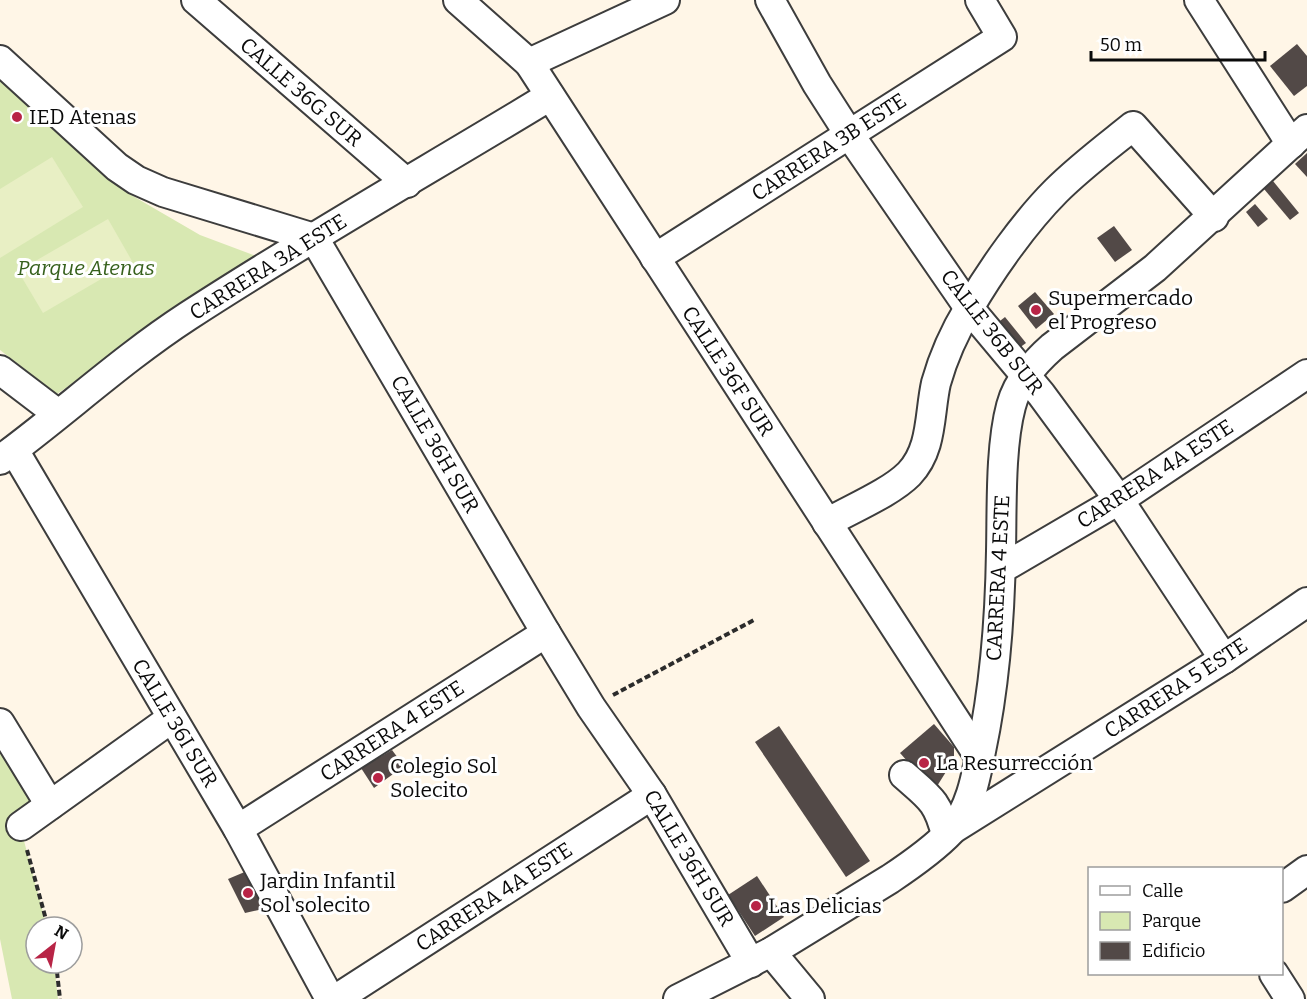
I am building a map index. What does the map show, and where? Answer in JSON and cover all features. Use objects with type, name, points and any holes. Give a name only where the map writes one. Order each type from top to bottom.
[{"type":"street","name":"CALLE 36G SUR","points":[[196,0],[407,183]]},
{"type":"street","name":"CALLE 36F SUR","points":[[458,0],[529,63],[980,758]]},
{"type":"street","points":[[529,63],[665,0]]},
{"type":"street","name":"CALLE 36B SUR","points":[[770,0],[813,77],[849,134],[969,308],[1026,375],[1119,500],[1224,659]]},
{"type":"street","name":"CARRERA 3B ESTE","points":[[655,258],[1002,37],[980,0]]},
{"type":"street","points":[[1199,0],[1299,136]]},
{"type":"street","points":[[0,60],[117,167],[136,180],[163,192],[314,238]]},
{"type":"street","name":"CARRERA 3A ESTE","points":[[7,455],[187,316],[550,96]]},
{"type":"street","points":[[827,523],[893,486],[917,465],[926,445],[936,384],[944,358],[969,308],[1012,244],[1056,191],[1133,126],[1214,217]]},
{"type":"street","name":"CARRERA 4 ESTE","points":[[678,999],[761,957],[907,868],[949,832],[970,796],[980,758],[992,691],[1001,569],[1003,483],[1011,404],[1026,375],[1039,359],[1133,286],[1214,217],[1299,136]]},
{"type":"street","name":"CALLE 36H SUR","points":[[314,238],[591,707],[761,957],[810,999]]},
{"type":"street","points":[[0,370],[58,414]]},
{"type":"street","name":"CARRERA 4A ESTE","points":[[1001,569],[1119,500],[1307,374]]},
{"type":"street","name":"CALLE 36I SUR","points":[[7,455],[172,718],[238,829],[330,999]]},
{"type":"street","name":"CARRERA 5 ESTE","points":[[949,832],[1224,659],[1307,602]]},
{"type":"street","name":"CARRERA 4 ESTE","points":[[238,829],[546,633]]},
{"type":"street","points":[[21,826],[172,718]]},
{"type":"street","points":[[0,723],[51,805]]},
{"type":"street","points":[[904,775],[930,797],[949,832]]},
{"type":"street","name":"CARRERA 4A ESTE","points":[[336,999],[652,795]]},
{"type":"street","points":[[1283,887],[1307,870]]},
{"type":"street","points":[[1275,975],[1290,999]]},
{"type":"path","points":[[591,707],[754,620]]},
{"type":"path","points":[[21,826],[45,915]]},
{"type":"path","points":[[57,975],[60,999]]},
{"type":"green space","name":"Parque Atenas","points":[[0,76],[126,192],[200,235],[259,257],[178,309],[57,394],[0,350]]},
{"type":"green space","points":[[52,157],[83,207],[0,258],[0,189]]},
{"type":"green space","points":[[108,219],[132,261],[43,313],[18,271]]},
{"type":"green space","points":[[0,737],[42,807],[20,826],[44,915],[24,915],[24,975],[55,975],[58,999],[12,999],[0,939]]},
{"type":"building","points":[[1297,44],[1307,56],[1307,86],[1294,96],[1270,66]]},
{"type":"building","points":[[1307,153],[1307,177],[1295,164]]},
{"type":"building","points":[[1273,181],[1299,213],[1290,220],[1264,189]]},
{"type":"building","points":[[1255,204],[1268,219],[1258,227],[1246,212]]},
{"type":"building","points":[[1114,226],[1132,250],[1115,262],[1097,238]]},
{"type":"building","name":"Supermercado el Progreso","points":[[1035,292],[1054,314],[1036,329],[1018,306]]},
{"type":"building","points":[[1005,317],[1026,343],[1011,354],[991,328]]},
{"type":"building","points":[[934,724],[954,747],[954,759],[934,791],[900,753]]},
{"type":"building","points":[[779,726],[870,861],[846,877],[755,742]]},
{"type":"building","name":"Colegio Sol Solecito","points":[[392,750],[404,766],[374,788],[361,768]]},
{"type":"building","name":"Jardin Infantil Sol solecito","points":[[247,871],[268,908],[245,913],[228,879]]},
{"type":"building","name":"Las Delicias","points":[[757,876],[784,917],[755,936],[728,895]]},
{"type":"place","name":"IED Atenas","points":[[17,117]]},
{"type":"place","name":"Supermercado el Progreso","points":[[1036,310]]},
{"type":"place","name":"La Resurrección","points":[[924,763]]},
{"type":"place","name":"Colegio Sol Solecito","points":[[378,778]]},
{"type":"place","name":"Jardin Infantil Sol solecito","points":[[248,893]]},
{"type":"place","name":"Las Delicias","points":[[756,906]]}]
